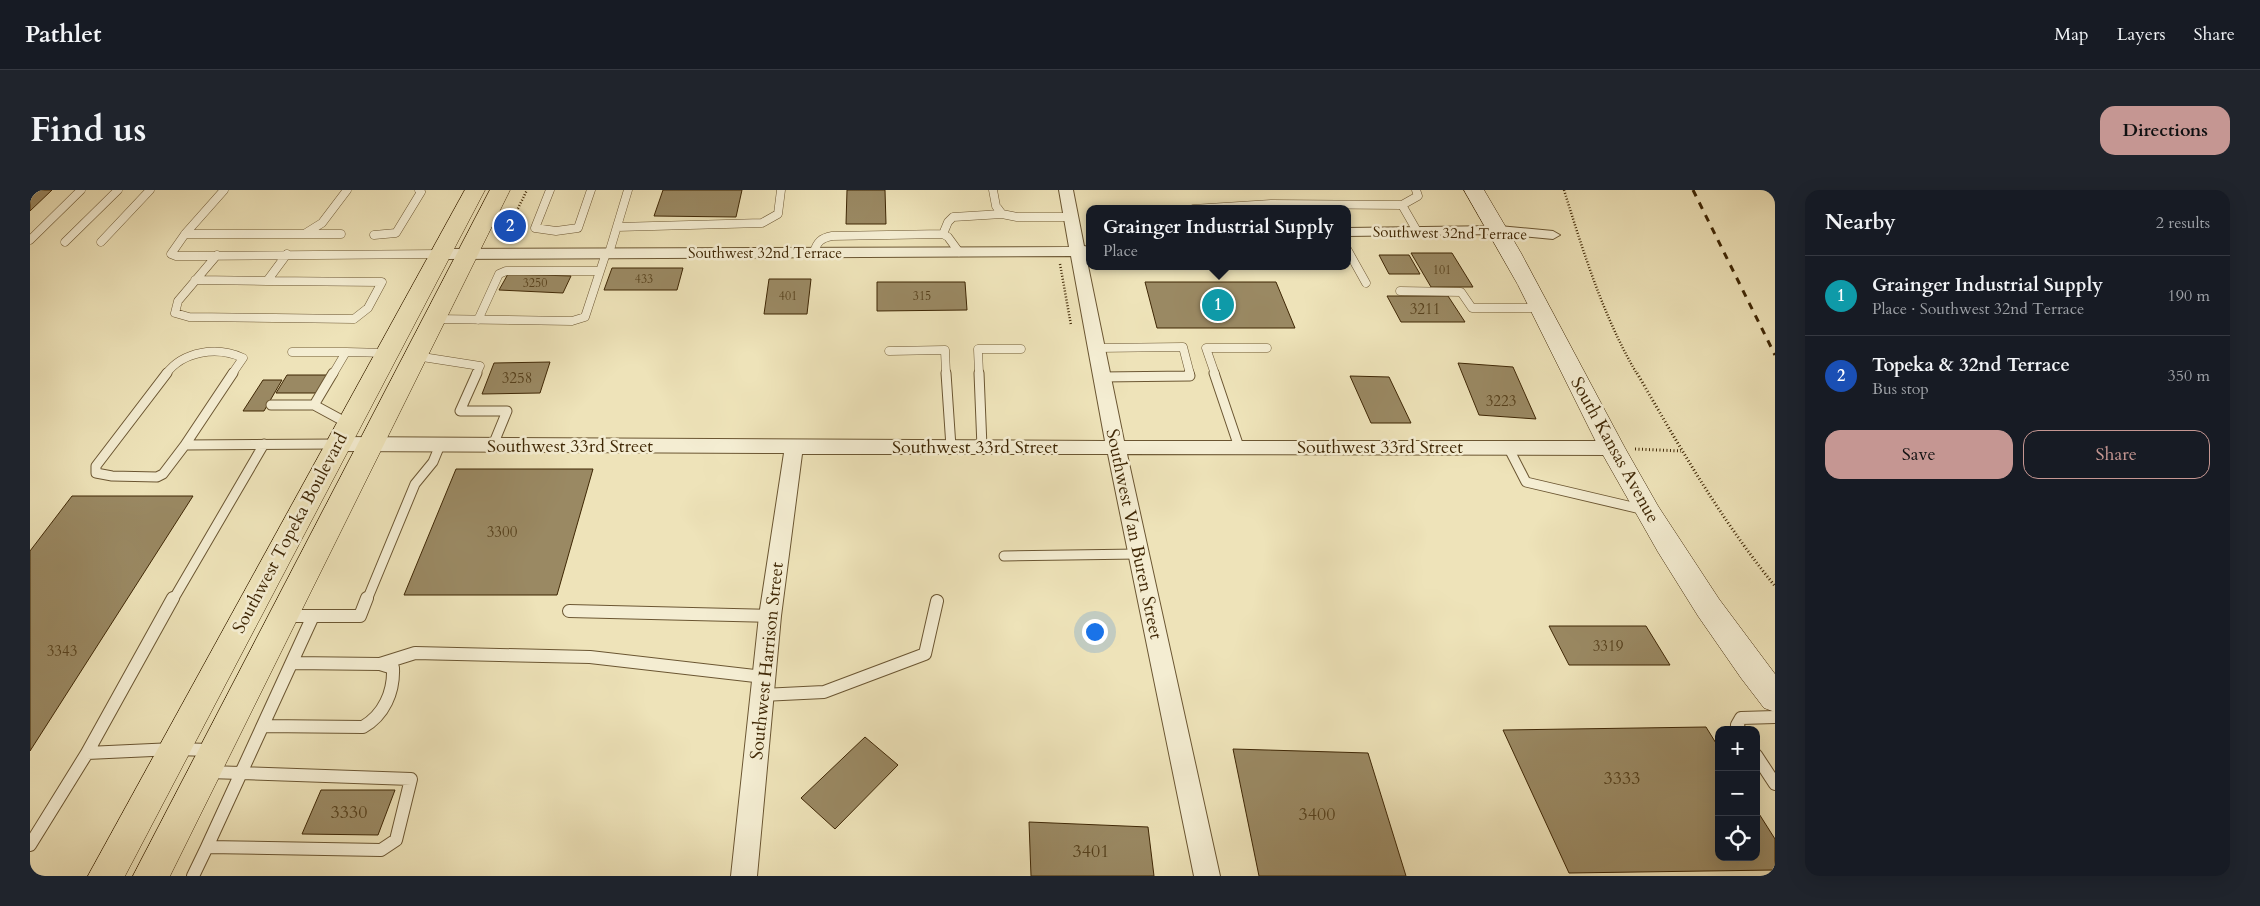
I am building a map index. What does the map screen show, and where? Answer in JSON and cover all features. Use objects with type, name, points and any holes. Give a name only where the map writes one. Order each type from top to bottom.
[{"type":"main road","name":"Southwest Topeka Boulevard","points":[[106,876],[475,190]]},
{"type":"main road","name":"Southwest Topeka Boulevard","points":[[151,876],[500,190]]},
{"type":"main road","name":"South Kansas Avenue","points":[[1474,190],[1499,230],[1612,448],[1647,510],[1692,582],[1775,698]]},
{"type":"street","name":"Southwest Van Buren Street","points":[[1066,190],[1071,218],[1083,251],[1101,377],[1207,876]]},
{"type":"street","name":"Southwest 32nd Terrace","points":[[1351,232],[1499,230],[1553,235]]},
{"type":"street","name":"Southwest 32nd Terrace","points":[[441,254],[1083,251]]},
{"type":"street","name":"Southwest 33rd Street","points":[[344,434],[370,445],[1612,448]]},
{"type":"street","name":"Southwest Harrison Street","points":[[744,876],[770,616],[794,447]]},
{"type":"lane","points":[[30,240],[81,190]]},
{"type":"lane","points":[[65,242],[118,190]]},
{"type":"lane","points":[[100,242],[150,190]]},
{"type":"lane","points":[[224,190],[171,254],[176,256],[441,254]]},
{"type":"lane","points":[[306,233],[322,223],[347,190]]},
{"type":"lane","points":[[374,235],[396,232],[420,190]]},
{"type":"lane","points":[[550,190],[535,228],[540,230],[572,230],[578,228],[592,190]]},
{"type":"lane","points":[[434,319],[572,321],[585,317],[628,190]]},
{"type":"lane","points":[[617,227],[762,223],[778,214],[781,190]]},
{"type":"lane","points":[[993,190],[998,211],[1002,214]]},
{"type":"lane","points":[[1272,205],[1402,206],[1418,196],[1416,190]]},
{"type":"lane","points":[[1402,206],[1417,231]]},
{"type":"lane","points":[[943,234],[953,218],[1002,214],[1017,217],[1071,218]]},
{"type":"lane","points":[[186,234],[340,234]]},
{"type":"lane","points":[[814,252],[817,243],[823,238],[832,236],[943,234],[948,237],[959,252]]},
{"type":"lane","points":[[267,281],[287,254]]},
{"type":"lane","points":[[522,271],[528,254]]},
{"type":"lane","points":[[195,280],[382,282],[368,308],[354,319],[189,317],[175,314],[178,301],[195,280],[217,255]]},
{"type":"lane","points":[[1351,256],[1366,283]]},
{"type":"lane","points":[[478,320],[499,274],[506,271],[600,271]]},
{"type":"lane","points":[[1400,291],[1461,292],[1472,308],[1539,308]]},
{"type":"lane","points":[[1096,348],[1183,347],[1190,376],[1101,377]]},
{"type":"lane","points":[[1239,447],[1206,348],[1267,348]]},
{"type":"lane","points":[[982,447],[978,349],[1021,349]]},
{"type":"lane","points":[[889,351],[945,350],[951,447]]},
{"type":"lane","points":[[292,352],[388,353]]},
{"type":"lane","points":[[314,406],[346,352]]},
{"type":"lane","points":[[197,353],[235,354],[243,358],[241,363],[185,445],[163,474],[157,477],[112,476],[96,473],[96,466],[174,363],[186,356],[197,353]]},
{"type":"lane","points":[[416,356],[480,366],[460,411],[507,411],[493,446]]},
{"type":"lane","points":[[271,405],[314,406],[344,434]]},
{"type":"lane","points":[[185,445],[264,444],[344,434]]},
{"type":"lane","points":[[30,845],[87,753],[167,609],[264,444]]},
{"type":"lane","points":[[283,616],[360,616],[415,484],[432,462],[440,445]]},
{"type":"lane","points":[[1508,448],[1526,482],[1647,510]]},
{"type":"lane","points":[[1004,556],[1138,554]]},
{"type":"lane","points":[[380,664],[415,653],[590,657],[763,686],[824,692],[925,654],[937,601]]},
{"type":"lane","points":[[569,611],[770,616]]},
{"type":"lane","points":[[192,876],[313,616]]},
{"type":"lane","points":[[263,726],[363,727],[376,719],[394,678],[393,668],[380,664],[292,663]]},
{"type":"lane","points":[[1738,726],[1741,718],[1775,717]]},
{"type":"lane","points":[[87,753],[174,749],[241,773],[411,778],[396,840],[381,850],[207,847]]},
{"type":"lane","points":[[1760,761],[1775,784]]},
{"type":"path","points":[[1564,190],[1595,287],[1618,341],[1682,451],[1744,548],[1775,586]]},
{"type":"path","points":[[1057,252],[1071,325]]},
{"type":"path","points":[[1612,448],[1682,451]]},
{"type":"building","points":[[30,190],[52,190],[30,211]]},
{"type":"building","points":[[663,190],[742,190],[736,217],[654,216]]},
{"type":"building","points":[[847,190],[885,190],[886,224],[846,224]]},
{"type":"building","points":[[1411,253],[1452,253],[1473,287],[1431,287]]},
{"type":"building","points":[[1379,255],[1409,255],[1420,274],[1389,274]]},
{"type":"building","points":[[612,268],[683,268],[677,290],[604,290]]},
{"type":"building","points":[[508,274],[571,276],[563,293],[499,290]]},
{"type":"building","points":[[769,279],[811,279],[807,314],[764,314]]},
{"type":"building","points":[[877,282],[965,282],[967,310],[877,311]]},
{"type":"building","points":[[1145,282],[1276,282],[1295,328],[1157,328]]},
{"type":"building","points":[[1387,296],[1448,296],[1465,322],[1401,322]]},
{"type":"building","points":[[550,362],[540,393],[482,394],[494,363]]},
{"type":"building","points":[[1458,363],[1513,367],[1536,419],[1479,415]]},
{"type":"building","points":[[287,375],[327,375],[316,393],[276,393]]},
{"type":"building","points":[[1350,376],[1389,377],[1411,423],[1371,423]]},
{"type":"building","points":[[263,380],[282,380],[264,411],[243,411]]},
{"type":"building","points":[[456,469],[593,469],[557,595],[404,595]]},
{"type":"building","points":[[72,496],[193,496],[30,751],[30,551]]},
{"type":"building","points":[[1549,626],[1646,626],[1670,665],[1569,665]]},
{"type":"building","points":[[1706,727],[1715,742],[1715,861],[1760,861],[1760,815],[1775,839],[1775,870],[1569,873],[1503,730]]},
{"type":"building","points":[[865,737],[898,765],[835,829],[801,798]]},
{"type":"building","points":[[1233,749],[1368,753],[1406,876],[1259,876]]},
{"type":"building","points":[[321,790],[395,790],[378,835],[302,834]]},
{"type":"building","points":[[1029,822],[1148,827],[1154,876],[1031,876]]},
{"type":"railway","points":[[1693,190],[1775,355]]},
{"type":"place","name":"Topeka & 32nd Terrace","points":[[510,226]]},
{"type":"place","name":"Grainger Industrial Supply","points":[[1218,305]]}]
